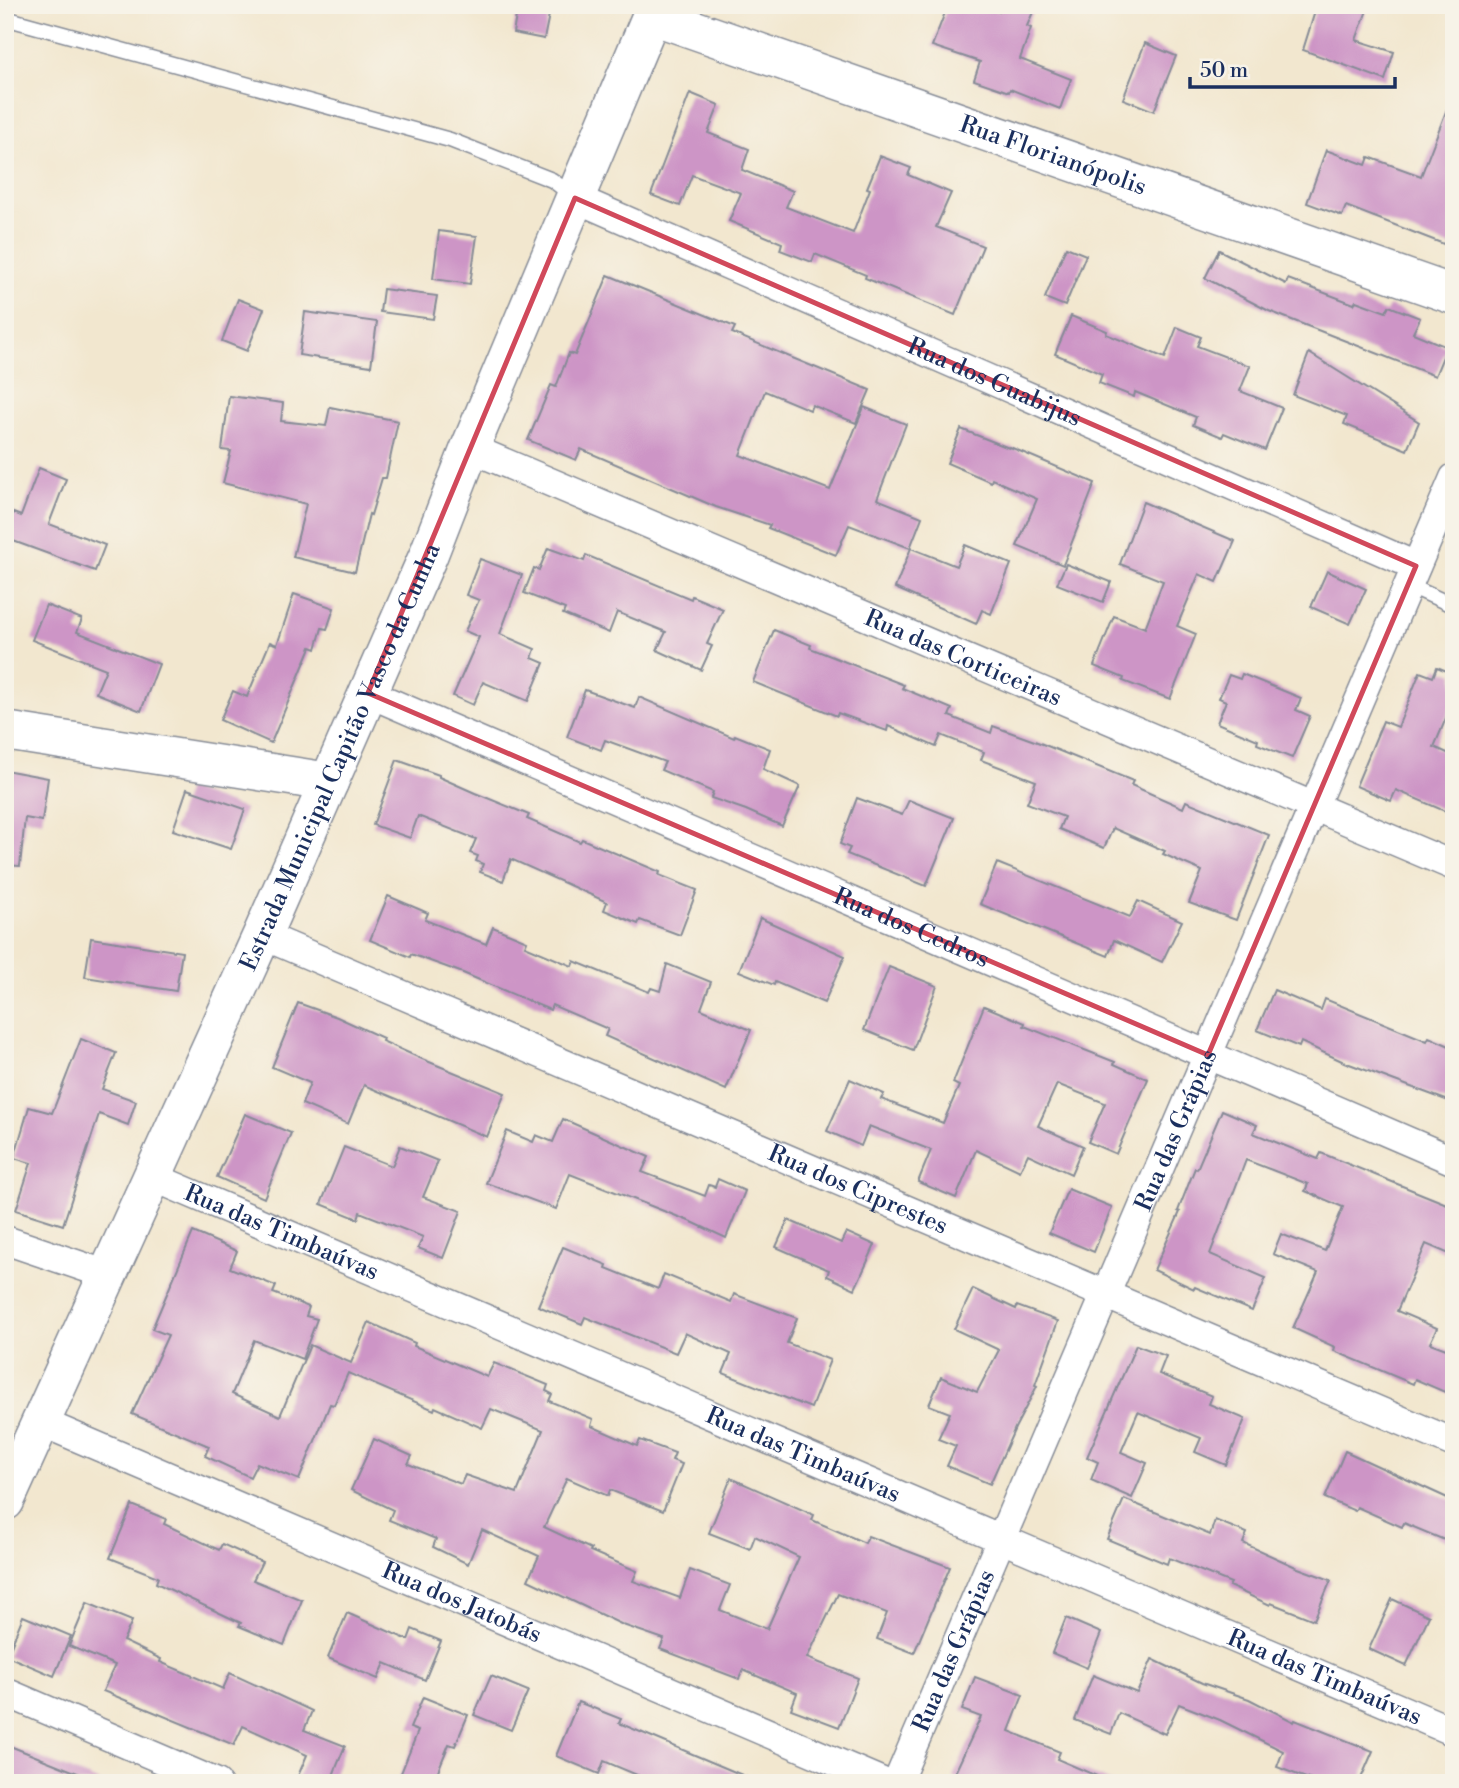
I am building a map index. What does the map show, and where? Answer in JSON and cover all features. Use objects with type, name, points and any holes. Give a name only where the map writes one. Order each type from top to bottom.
[{"type":"main road","name":"Estrada Municipal Capitão Vasco da Cunha","points":[[5,1502],[153,1177],[428,556],[470,448],[654,10]]},
{"type":"main road","name":"Rua Florianópolis","points":[[654,10],[1454,295]]},
{"type":"main road","points":[[5,731],[329,782]]},
{"type":"street","name":"Rua dos Guabijus","points":[[575,198],[1412,575]]},
{"type":"street","name":"Rua das Corticeiras","points":[[470,448],[1454,866]]},
{"type":"street","name":"Rua das Grápias","points":[[897,1783],[1454,478]]},
{"type":"street","name":"Rua dos Cedros","points":[[368,693],[1454,1161]]},
{"type":"street","name":"Rua dos Ciprestes","points":[[261,935],[1454,1443]]},
{"type":"street","name":"Rua das Timbaúvas","points":[[153,1177],[1454,1732]]},
{"type":"street","points":[[5,1240],[108,1275]]},
{"type":"street","name":"Rua dos Jatobás","points":[[41,1422],[886,1783]]},
{"type":"street","points":[[5,1692],[216,1783]]},
{"type":"lane","points":[[5,18],[450,140],[552,180],[575,198]]},
{"type":"lane","points":[[1412,575],[1454,606]]},
{"type":"highlighted area","points":[[575,198],[1416,566],[1208,1055],[368,693]]},
{"type":"building","points":[[518,5],[551,5],[544,39],[513,33]]},
{"type":"building","points":[[948,5],[982,5],[999,12],[1002,5],[1036,5],[1027,26],[1031,28],[1020,59],[1071,79],[1060,109],[1010,89],[1009,92],[974,80],[980,62],[932,46]]},
{"type":"building","points":[[1317,5],[1369,5],[1356,40],[1394,52],[1385,80],[1303,50]]},
{"type":"building","points":[[1145,43],[1176,56],[1154,111],[1123,99]]},
{"type":"building","points":[[690,93],[719,105],[708,133],[749,149],[742,170],[793,191],[786,207],[853,233],[880,156],[911,168],[908,175],[951,193],[936,227],[983,246],[955,315],[815,254],[812,262],[780,250],[782,243],[729,221],[741,193],[692,175],[680,206],[651,195]]},
{"type":"building","points":[[1452,96],[1454,248],[1346,206],[1342,216],[1307,203],[1326,150],[1366,165],[1369,157],[1421,176]]},
{"type":"building","points":[[439,231],[477,236],[470,284],[433,279]]},
{"type":"building","points":[[1066,247],[1086,255],[1065,306],[1045,298]]},
{"type":"building","points":[[1219,250],[1286,284],[1288,279],[1354,304],[1356,301],[1386,312],[1389,306],[1420,318],[1413,333],[1447,347],[1435,376],[1269,311],[1205,278]]},
{"type":"building","points":[[608,275],[735,327],[732,333],[870,390],[856,423],[812,405],[810,410],[765,391],[740,455],[830,490],[864,407],[906,424],[877,499],[922,517],[910,548],[849,525],[836,555],[768,528],[770,525],[716,507],[581,449],[576,460],[528,440],[551,385],[556,387],[569,353],[575,355]]},
{"type":"building","points":[[383,289],[437,296],[433,319],[380,312]]},
{"type":"building","points":[[238,299],[264,309],[247,351],[222,341]]},
{"type":"building","points":[[305,312],[377,322],[371,366],[299,355]]},
{"type":"building","points":[[1071,316],[1107,331],[1106,334],[1165,358],[1177,327],[1201,337],[1197,346],[1250,366],[1240,391],[1282,408],[1265,450],[1224,433],[1222,437],[1193,425],[1196,417],[1135,392],[1134,397],[1099,383],[1102,374],[1055,354]]},
{"type":"building","points":[[1309,353],[1419,422],[1407,450],[1344,424],[1347,416],[1293,395]]},
{"type":"building","points":[[229,396],[283,403],[281,421],[326,426],[330,407],[398,421],[386,478],[382,478],[371,515],[369,514],[355,572],[293,557],[306,504],[223,483],[231,451],[222,450]]},
{"type":"building","points":[[961,429],[1095,483],[1063,565],[1017,546],[1037,499],[947,463]]},
{"type":"building","points":[[39,468],[66,479],[49,524],[105,545],[95,571],[5,538],[5,526],[11,512],[21,516]]},
{"type":"building","points":[[1143,502],[1235,541],[1217,582],[1199,574],[1177,626],[1196,634],[1170,699],[1123,681],[1124,678],[1094,666],[1114,616],[1145,628],[1163,581],[1120,564]]},
{"type":"building","points":[[965,545],[1011,564],[991,614],[982,610],[976,624],[895,588],[911,548],[956,566]]},
{"type":"building","points":[[548,548],[584,561],[586,555],[691,599],[692,596],[723,609],[707,644],[712,646],[701,670],[657,650],[666,632],[617,612],[609,633],[563,614],[565,609],[524,593],[534,568],[539,570]]},
{"type":"building","points":[[480,559],[522,575],[500,634],[535,649],[532,658],[544,663],[528,701],[483,682],[473,705],[453,696],[479,637],[465,631],[479,600],[466,595]]},
{"type":"building","points":[[1066,564],[1111,582],[1103,602],[1057,584]]},
{"type":"building","points":[[1327,571],[1366,589],[1350,624],[1311,607]]},
{"type":"building","points":[[294,594],[334,608],[327,629],[322,628],[316,649],[311,647],[271,743],[220,720],[233,691],[247,697],[270,642],[277,645]]},
{"type":"building","points":[[46,605],[82,619],[77,632],[159,664],[141,711],[96,693],[106,669],[32,640]]},
{"type":"building","points":[[774,630],[811,645],[810,648],[904,685],[902,688],[952,709],[949,716],[991,733],[993,726],[1040,743],[1133,781],[1131,785],[1183,808],[1186,801],[1269,835],[1236,920],[1189,903],[1202,871],[1163,854],[1165,851],[1113,828],[1104,848],[1059,829],[1064,817],[1027,803],[1036,781],[981,760],[984,752],[941,735],[936,747],[888,726],[887,731],[838,713],[837,716],[753,682]]},
{"type":"building","points":[[1437,667],[1454,674],[1454,699],[1434,747],[1454,756],[1454,815],[1396,790],[1391,801],[1356,786],[1383,721],[1398,727],[1420,672],[1433,677]]},
{"type":"building","points":[[1242,674],[1301,698],[1296,710],[1310,716],[1292,758],[1257,744],[1258,740],[1217,723],[1226,701],[1219,698],[1229,675],[1240,679]]},
{"type":"building","points":[[585,690],[635,708],[639,697],[734,738],[735,735],[770,749],[763,769],[800,786],[782,826],[711,798],[713,792],[661,770],[665,762],[605,740],[601,750],[567,737]]},
{"type":"building","points":[[397,760],[439,775],[529,815],[527,819],[580,842],[582,839],[697,890],[680,935],[640,920],[638,924],[604,910],[607,902],[511,859],[503,881],[480,872],[483,864],[476,861],[478,856],[470,853],[476,839],[418,816],[410,838],[373,825]]},
{"type":"building","points":[[5,770],[48,778],[42,821],[25,818],[20,866],[5,865]]},
{"type":"building","points":[[187,789],[245,809],[231,849],[173,830]]},
{"type":"building","points":[[857,798],[902,815],[909,800],[954,818],[926,886],[847,854],[850,848],[840,844]]},
{"type":"building","points":[[997,863],[1130,917],[1138,901],[1182,921],[1162,962],[1114,940],[1108,956],[980,904]]},
{"type":"building","points":[[388,896],[428,913],[425,920],[486,944],[493,927],[527,941],[525,946],[572,966],[574,961],[649,992],[651,988],[660,991],[667,964],[711,982],[701,1009],[751,1030],[726,1090],[605,1036],[608,1029],[552,1005],[550,1010],[463,973],[411,954],[410,957],[370,940]]},
{"type":"building","points":[[760,918],[845,956],[824,1003],[775,982],[774,985],[739,971]]},
{"type":"building","points":[[91,938],[182,952],[176,991],[85,977]]},
{"type":"building","points":[[889,967],[937,986],[913,1050],[864,1030]]},
{"type":"building","points":[[1274,990],[1321,1010],[1325,999],[1427,1041],[1429,1037],[1454,1048],[1454,1103],[1344,1062],[1301,1042],[1299,1047],[1257,1030]]},
{"type":"building","points":[[298,1003],[337,1017],[383,1038],[382,1041],[505,1093],[487,1137],[364,1085],[348,1124],[302,1104],[310,1083],[272,1067]]},
{"type":"building","points":[[984,1006],[1025,1023],[1024,1026],[1115,1062],[1114,1064],[1148,1079],[1116,1154],[1088,1142],[1105,1103],[1057,1084],[1038,1126],[1083,1146],[1071,1174],[1028,1154],[1020,1171],[976,1150],[956,1198],[918,1182],[931,1150],[869,1126],[861,1146],[827,1131],[850,1079],[884,1094],[881,1099],[943,1123],[959,1086],[953,1083]]},
{"type":"building","points":[[81,1039],[116,1053],[102,1089],[136,1101],[128,1125],[99,1114],[63,1225],[16,1210],[31,1163],[14,1158],[29,1107],[52,1113]]},
{"type":"building","points":[[1222,1110],[1257,1125],[1253,1133],[1318,1159],[1321,1153],[1454,1207],[1454,1256],[1426,1244],[1397,1311],[1437,1328],[1430,1343],[1454,1352],[1454,1396],[1415,1379],[1413,1384],[1334,1351],[1335,1347],[1293,1328],[1318,1272],[1273,1254],[1281,1234],[1325,1251],[1343,1207],[1305,1191],[1308,1184],[1246,1160],[1210,1254],[1266,1278],[1252,1311],[1154,1270],[1180,1212],[1178,1211],[1195,1168],[1197,1169]]},
{"type":"building","points":[[245,1114],[291,1133],[264,1198],[217,1177]]},
{"type":"building","points":[[563,1119],[649,1157],[642,1172],[705,1196],[709,1185],[715,1187],[718,1179],[745,1191],[726,1238],[570,1174],[556,1209],[486,1183],[507,1131],[533,1142],[536,1135],[553,1142]]},
{"type":"building","points":[[400,1146],[438,1161],[423,1197],[461,1211],[443,1258],[418,1248],[423,1237],[360,1212],[358,1219],[321,1204],[344,1147],[392,1166]]},
{"type":"building","points":[[1068,1189],[1112,1207],[1094,1252],[1049,1233]]},
{"type":"building","points":[[788,1220],[841,1243],[846,1232],[875,1245],[855,1289],[827,1276],[829,1270],[776,1247]]},
{"type":"building","points":[[193,1232],[237,1251],[230,1268],[276,1286],[273,1293],[309,1307],[306,1316],[317,1319],[302,1359],[254,1340],[232,1394],[280,1416],[310,1345],[351,1363],[369,1322],[415,1343],[414,1346],[487,1377],[494,1363],[548,1385],[546,1391],[552,1394],[549,1401],[593,1419],[591,1426],[637,1446],[640,1440],[675,1453],[672,1460],[682,1464],[663,1511],[610,1490],[608,1496],[567,1478],[544,1527],[637,1571],[633,1581],[680,1598],[690,1570],[730,1585],[720,1610],[767,1629],[799,1557],[755,1536],[750,1549],[709,1533],[731,1478],[814,1515],[812,1520],[865,1543],[868,1536],[950,1567],[914,1653],[877,1639],[887,1613],[838,1594],[807,1658],[858,1678],[839,1727],[791,1709],[797,1693],[743,1670],[739,1679],[660,1649],[664,1639],[623,1625],[528,1580],[539,1556],[482,1530],[468,1564],[433,1547],[436,1539],[389,1520],[393,1510],[351,1490],[374,1439],[412,1456],[408,1464],[461,1484],[465,1475],[517,1493],[543,1430],[491,1409],[482,1428],[348,1373],[334,1405],[330,1404],[299,1480],[257,1463],[250,1477],[205,1456],[209,1446],[132,1414],[168,1335],[152,1329]]},
{"type":"building","points":[[563,1247],[658,1289],[664,1274],[731,1302],[734,1294],[797,1318],[787,1343],[830,1360],[811,1408],[723,1373],[731,1354],[685,1333],[676,1353],[585,1317],[582,1324],[538,1306]]},
{"type":"building","points":[[973,1289],[1016,1309],[1017,1306],[1058,1321],[1035,1385],[1037,1386],[990,1484],[947,1466],[956,1446],[938,1439],[950,1413],[929,1405],[941,1377],[977,1392],[999,1350],[954,1329]]},
{"type":"building","points":[[1136,1345],[1166,1356],[1159,1374],[1212,1396],[1209,1404],[1245,1419],[1226,1465],[1195,1452],[1201,1438],[1138,1412],[1121,1452],[1147,1463],[1132,1498],[1091,1480],[1098,1462],[1087,1457]]},
{"type":"building","points":[[1345,1451],[1454,1501],[1454,1544],[1404,1523],[1402,1527],[1357,1507],[1355,1511],[1325,1498]]},
{"type":"building","points":[[1124,1499],[1210,1535],[1215,1520],[1247,1533],[1243,1543],[1331,1580],[1314,1620],[1271,1603],[1270,1605],[1229,1586],[1231,1583],[1169,1558],[1167,1564],[1107,1539]]},
{"type":"building","points":[[132,1505],[166,1519],[164,1524],[219,1550],[222,1544],[262,1562],[253,1580],[302,1600],[284,1645],[239,1626],[241,1623],[156,1583],[158,1577],[110,1558]]},
{"type":"building","points":[[1392,1599],[1429,1616],[1406,1666],[1369,1649]]},
{"type":"building","points":[[87,1603],[132,1621],[123,1641],[161,1659],[160,1662],[223,1689],[230,1673],[312,1711],[304,1730],[345,1746],[330,1783],[295,1783],[307,1755],[243,1726],[234,1745],[103,1691],[115,1665],[69,1646]]},
{"type":"building","points":[[347,1613],[408,1640],[412,1629],[441,1641],[425,1680],[385,1663],[378,1679],[328,1658]]},
{"type":"building","points":[[23,1616],[71,1636],[54,1676],[7,1656]]},
{"type":"building","points":[[1066,1618],[1101,1633],[1087,1668],[1052,1653]]},
{"type":"building","points":[[1152,1659],[1202,1683],[1249,1699],[1294,1722],[1295,1720],[1373,1751],[1359,1783],[1319,1783],[1277,1767],[1283,1751],[1220,1720],[1179,1704],[1165,1734],[1119,1713],[1111,1734],[1075,1720],[1093,1675],[1137,1693]]},
{"type":"building","points":[[491,1676],[528,1691],[511,1730],[474,1715]]},
{"type":"building","points":[[975,1677],[1023,1695],[1009,1731],[1060,1752],[1057,1759],[1113,1783],[967,1783],[953,1777],[981,1717],[962,1710]]},
{"type":"building","points":[[423,1697],[468,1715],[455,1746],[449,1744],[433,1783],[397,1783],[418,1731],[410,1728]]},
{"type":"building","points":[[578,1702],[621,1719],[619,1723],[761,1783],[656,1783],[604,1761],[599,1774],[556,1756]]},
{"type":"building","points":[[5,1744],[100,1782],[100,1783],[5,1783]]}]
